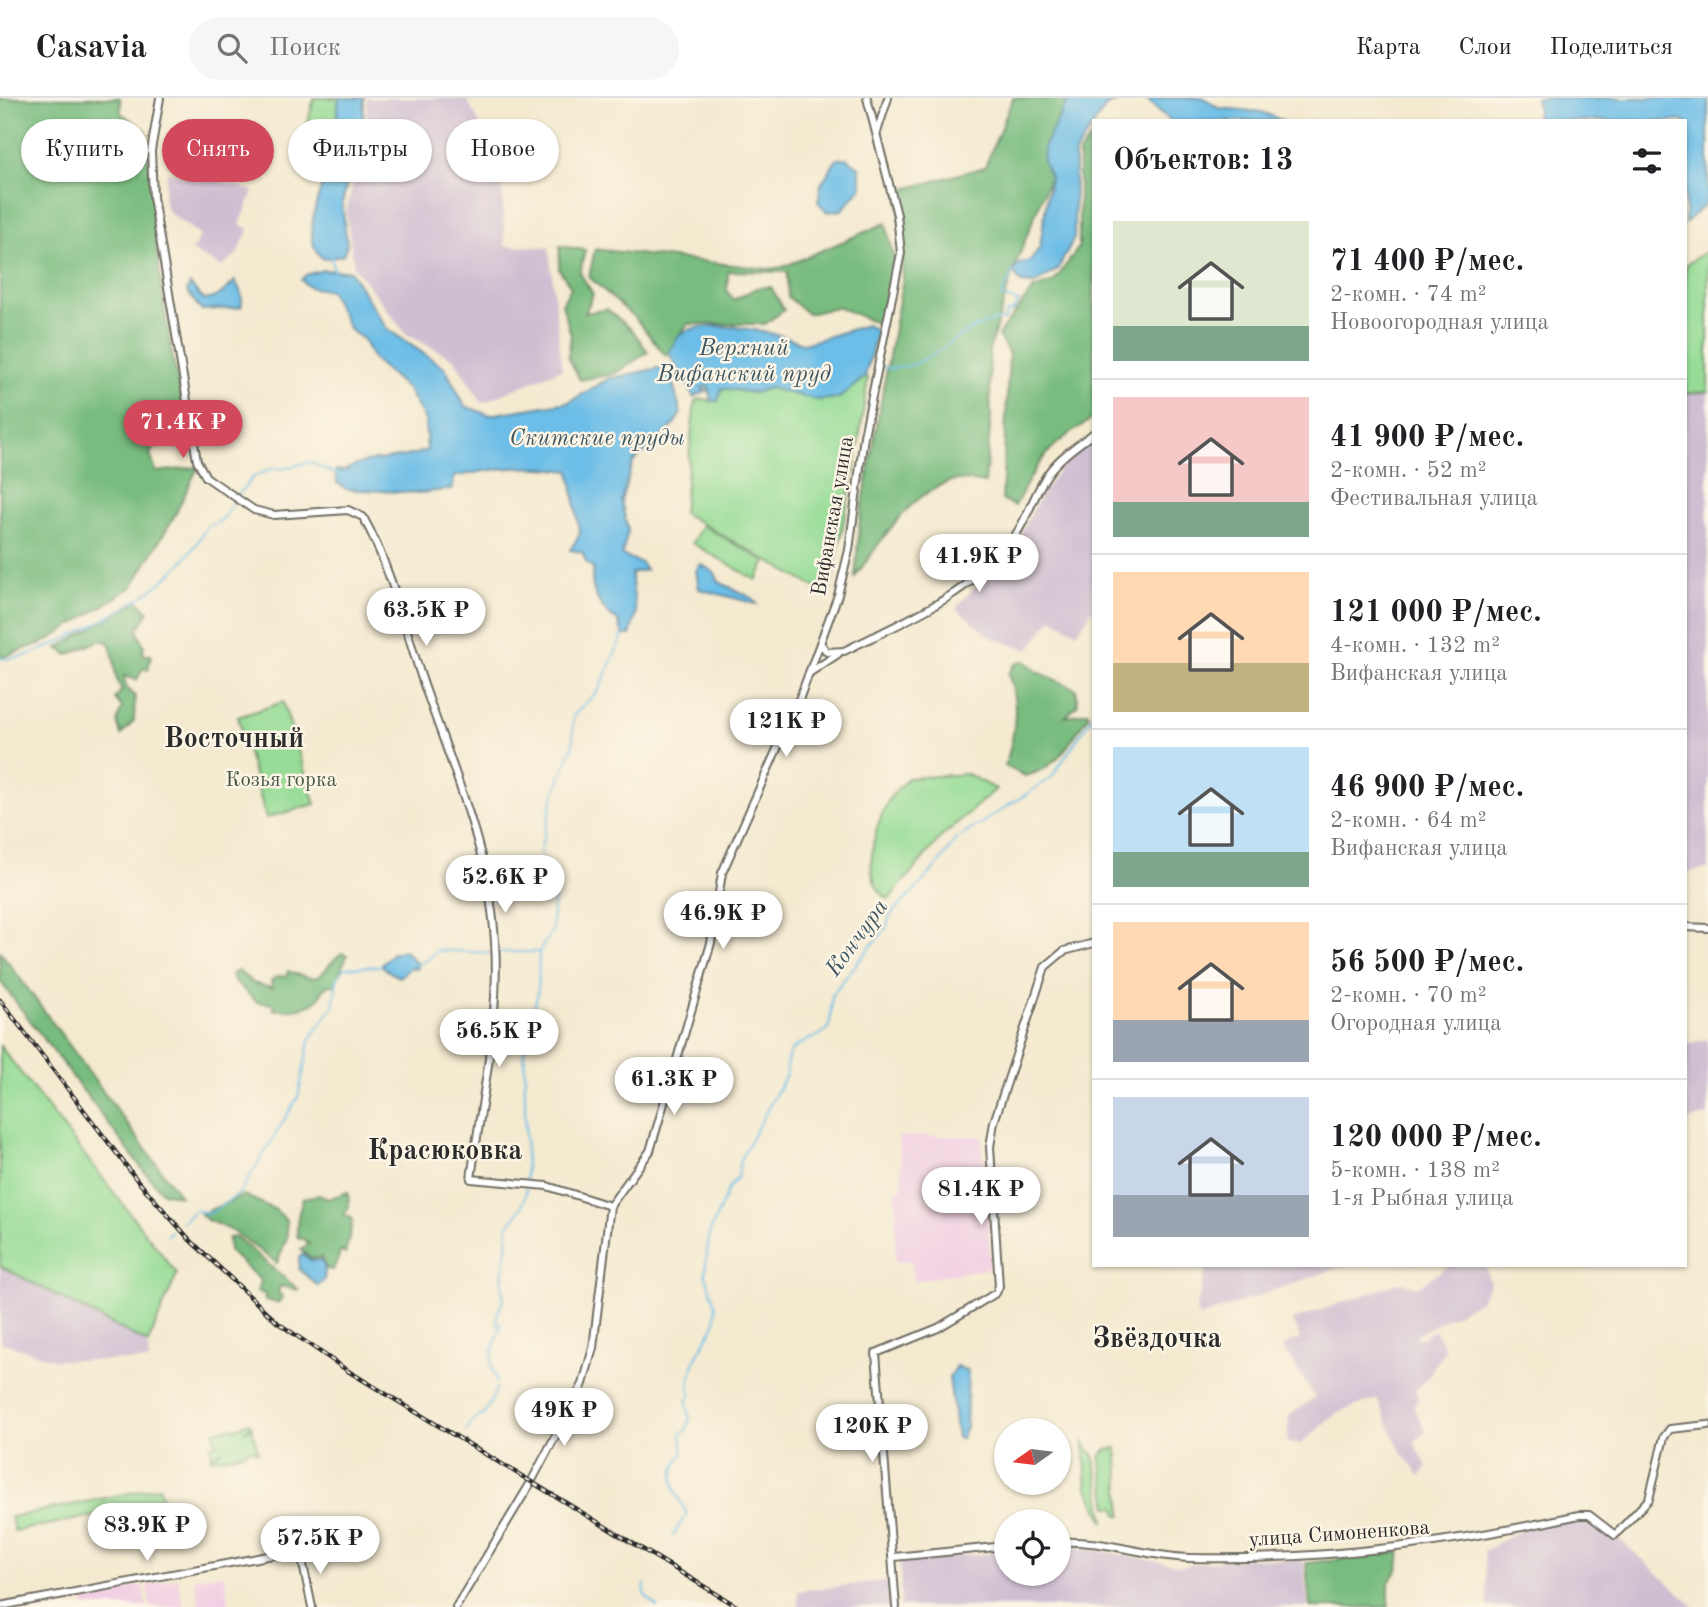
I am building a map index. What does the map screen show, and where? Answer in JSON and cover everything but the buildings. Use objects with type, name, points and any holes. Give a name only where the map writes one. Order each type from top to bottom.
[{"type":"street","points":[[160,98],[150,151],[155,211],[197,461],[206,477],[254,510],[274,515],[348,510],[363,517],[391,589],[467,814],[488,891],[495,957],[493,1007],[471,1179],[547,1185],[610,1206]]},
{"type":"street","name":"Вифанская улица","points":[[456,1607],[535,1475],[583,1384],[593,1348],[610,1206],[650,1151],[711,943],[722,873],[821,644],[838,595],[849,550],[880,359],[901,253],[897,215],[867,98]]},
{"type":"street","points":[[876,134],[888,98]]},
{"type":"street","points":[[808,674],[844,651],[963,590],[986,569],[1023,526],[1048,473],[1070,450],[1092,434]]},
{"type":"street","points":[[821,644],[827,652],[844,651]]},
{"type":"street","points":[[1687,927],[1708,928]]},
{"type":"street","points":[[896,1607],[876,1353],[938,1328],[996,1293],[999,1286],[990,1147],[994,1122],[1045,967],[1064,951],[1092,944]]},
{"type":"street","name":"улица Симоненкова","points":[[1071,1542],[1105,1542],[1186,1558],[1292,1559],[1405,1549],[1497,1534],[1579,1515],[1589,1515],[1615,1535],[1649,1499],[1664,1437],[1670,1429],[1708,1425]]},
{"type":"street","points":[[894,1557],[994,1547]]},
{"type":"street","points":[[0,1606],[300,1550],[312,1607]]},
{"type":"shaded area","points":[[367,98],[466,98],[477,119],[446,119],[446,182],[502,182],[505,246],[549,247],[562,369],[482,403],[454,359],[406,334],[354,267],[346,212],[354,182],[432,182],[432,119],[366,119]]},
{"type":"shaded area","points":[[166,182],[224,182],[253,191],[240,225],[249,229],[237,254],[222,267],[192,251],[200,235],[168,212],[164,200]]},
{"type":"shaded area","points":[[1708,391],[1708,869],[1687,873],[1687,394]]},
{"type":"shaded area","points":[[1092,436],[1092,611],[1077,633],[1052,618],[1029,650],[992,638],[956,608],[1020,535],[1041,495],[1070,456]]},
{"type":"shaded area","points":[[1708,1039],[1708,1115],[1687,1121],[1687,1044]]},
{"type":"shaded area","points":[[899,1136],[982,1136],[991,1268],[913,1281],[911,1261],[895,1262],[896,1189],[902,1189]]},
{"type":"shaded area","points":[[0,1266],[148,1343],[149,1361],[55,1360],[0,1342]]},
{"type":"shaded area","points":[[1207,1267],[1340,1267],[1199,1317],[1196,1310]]},
{"type":"shaded area","points":[[1447,1267],[1486,1267],[1490,1283],[1480,1301],[1416,1335],[1419,1339],[1435,1330],[1445,1349],[1428,1377],[1415,1390],[1419,1399],[1413,1405],[1426,1432],[1414,1442],[1428,1468],[1420,1476],[1401,1451],[1377,1399],[1338,1412],[1301,1444],[1287,1443],[1289,1416],[1315,1397],[1282,1346],[1300,1339],[1293,1320],[1401,1282],[1417,1287]]},
{"type":"shaded area","points":[[1590,1513],[1695,1607],[1488,1607],[1484,1551],[1544,1517]]},
{"type":"shaded area","points":[[1071,1546],[1181,1566],[1239,1558],[1303,1560],[1308,1607],[901,1607],[900,1560],[994,1553],[994,1586],[1071,1586]]},
{"type":"shaded area","points":[[224,1574],[230,1607],[200,1607],[194,1578]]},
{"type":"shaded area","points":[[178,1578],[184,1607],[151,1607],[146,1585]]},
{"type":"shaded area","points":[[892,1580],[893,1607],[798,1607],[798,1591]]},
{"type":"shaded area","points":[[142,1585],[147,1607],[86,1607],[84,1598]]},
{"type":"green space","points":[[0,98],[120,98],[121,113],[129,119],[21,119],[21,182],[148,182],[148,152],[166,321],[191,433],[160,437],[150,454],[156,472],[198,467],[175,515],[132,587],[47,641],[0,658]]},
{"type":"green space","points":[[314,98],[339,98],[337,119],[309,119]]},
{"type":"green space","points":[[1013,98],[1072,98],[1044,146],[1050,177],[1013,271],[989,351],[991,418],[985,483],[952,481],[922,496],[885,535],[855,577],[860,519],[903,278],[898,191],[985,167]]},
{"type":"green space","points":[[1092,137],[1092,419],[1046,454],[1015,506],[1002,500],[1009,354],[998,335],[1033,289],[1054,282],[1079,247],[1079,153]]},
{"type":"green space","points":[[886,223],[894,260],[879,324],[838,307],[808,314],[788,297],[787,272],[728,271],[727,291],[734,300],[756,288],[771,287],[784,310],[765,324],[688,324],[666,356],[636,319],[589,277],[595,249],[768,269],[783,267]]},
{"type":"green space","points":[[560,246],[585,250],[580,273],[593,294],[585,313],[607,309],[633,331],[648,352],[614,374],[580,380],[568,357],[571,335],[562,304],[571,287],[559,269]]},
{"type":"green space","points":[[1708,250],[1708,391],[1687,394],[1687,264]]},
{"type":"green space","name":"Скитские пруды","points":[[865,377],[868,378],[855,467],[830,588],[818,589],[683,513],[695,401],[718,401],[721,388],[754,393],[770,388],[839,398]]},
{"type":"green space","points":[[702,525],[766,562],[756,580],[692,543]]},
{"type":"green space","points":[[138,601],[149,612],[137,630],[144,646],[143,655],[151,655],[148,670],[143,668],[137,680],[124,676],[126,687],[135,696],[134,721],[121,735],[117,722],[122,707],[115,699],[122,689],[108,642],[100,640],[68,655],[58,648]]},
{"type":"green space","points":[[1025,661],[1038,672],[1076,689],[1078,704],[1065,717],[1087,712],[1089,715],[1055,760],[1047,767],[1025,776],[1005,766],[1015,720],[1014,696],[1008,674],[1015,664]]},
{"type":"green space","name":"Козья горка","points":[[283,702],[315,804],[266,818],[238,717]]},
{"type":"green space","points":[[967,774],[996,789],[941,837],[889,899],[874,881],[872,855],[882,814],[889,800],[908,778]]},
{"type":"green space","points":[[0,951],[180,1196],[162,1192],[144,1171],[0,981]]},
{"type":"green space","points":[[342,953],[347,955],[335,985],[327,986],[313,1003],[296,1009],[278,1010],[273,1009],[275,1004],[257,1002],[234,981],[232,974],[238,971],[253,983],[272,988],[271,981],[278,976],[286,977],[288,971],[310,978],[320,975]]},
{"type":"green space","points":[[0,1046],[177,1274],[148,1343],[0,1266]]},
{"type":"green space","points":[[348,1192],[349,1208],[343,1215],[352,1218],[352,1221],[345,1254],[341,1251],[333,1270],[327,1269],[321,1257],[312,1259],[301,1250],[309,1244],[304,1239],[298,1239],[300,1208],[303,1198],[319,1195],[328,1199]]},
{"type":"green space","points":[[244,1195],[276,1210],[286,1220],[287,1237],[277,1263],[231,1230],[207,1220],[201,1214]]},
{"type":"green space","points":[[236,1237],[299,1290],[280,1286],[278,1293],[283,1297],[278,1303],[264,1300],[266,1295],[257,1291],[261,1281],[229,1251],[228,1238]]},
{"type":"green space","points":[[249,1422],[251,1425],[244,1431],[252,1427],[258,1452],[251,1449],[238,1455],[211,1459],[222,1450],[212,1456],[210,1446],[219,1443],[215,1443],[214,1431],[234,1429]]},
{"type":"green space","points":[[1084,1443],[1094,1456],[1105,1522],[1087,1487]]},
{"type":"green space","points":[[1117,1448],[1122,1515],[1118,1515],[1115,1507],[1108,1507],[1100,1456],[1107,1449]]},
{"type":"green space","points":[[160,1487],[163,1503],[14,1531],[11,1517]]},
{"type":"green space","points":[[1400,1552],[1398,1570],[1389,1582],[1389,1607],[1310,1607],[1306,1563]]},
{"type":"water","points":[[339,98],[364,98],[363,119],[337,119]]},
{"type":"water","points":[[1073,98],[1130,98],[1106,106],[1097,119],[1092,119],[1092,127],[1075,153],[1074,238],[1058,269],[1035,284],[1021,283],[1013,271],[1019,264],[1030,261],[1040,247],[1050,177],[1043,162],[1044,146],[1067,102]]},
{"type":"water","points":[[1145,98],[1204,98],[1219,108],[1262,112],[1278,119],[1169,119]]},
{"type":"water","points":[[1536,98],[1708,98],[1708,197],[1705,205],[1687,221],[1687,119],[1536,119],[1538,109]]},
{"type":"water","points":[[847,158],[859,167],[862,187],[842,210],[827,212],[818,202],[821,184],[837,159]]},
{"type":"water","points":[[323,182],[347,182],[342,204],[347,245],[343,255],[324,259],[316,250],[312,238],[316,206]]},
{"type":"water","name":"Скитские пруды","points":[[323,270],[350,271],[387,329],[445,368],[465,406],[489,415],[569,402],[608,379],[659,368],[671,377],[681,413],[672,427],[633,462],[621,501],[628,530],[622,555],[641,563],[646,570],[631,573],[636,614],[630,635],[623,635],[618,621],[597,599],[592,576],[594,569],[586,562],[582,552],[570,550],[580,534],[570,471],[526,467],[484,471],[454,477],[452,489],[420,493],[346,489],[337,483],[336,470],[344,471],[374,460],[427,450],[425,420],[408,390],[373,359],[363,339],[350,330],[330,291],[309,287],[301,280],[306,275]]},
{"type":"water","points":[[235,281],[242,297],[241,307],[201,310],[187,291],[190,284],[204,300],[209,299],[221,294]]},
{"type":"water","name":"Верхний Вифанский пруд","points":[[866,325],[877,330],[865,377],[839,398],[817,400],[770,388],[754,393],[722,388],[718,401],[711,401],[708,386],[702,388],[707,391],[693,397],[669,352],[681,334],[692,329],[742,328],[778,335],[804,344]]},
{"type":"water","points":[[701,564],[715,573],[719,582],[752,598],[757,604],[699,589],[696,571]]},
{"type":"water","points":[[404,950],[417,964],[417,969],[411,967],[399,977],[383,968],[382,963],[393,953]]},
{"type":"water","points":[[303,1254],[312,1261],[321,1260],[325,1269],[324,1280],[318,1286],[299,1269],[299,1258]]},
{"type":"water","points":[[956,1366],[968,1371],[966,1427],[961,1439],[957,1438],[949,1377]]},
{"type":"waterway","points":[[331,256],[334,271]]},
{"type":"waterway","points":[[880,367],[898,368],[914,364],[930,357],[973,329],[988,322],[1005,320],[1006,313],[1013,311],[1019,302],[1001,297],[1013,271]]},
{"type":"waterway","points":[[669,378],[674,368]]},
{"type":"waterway","points":[[239,494],[253,477],[273,468],[281,469],[310,462],[337,475]]},
{"type":"waterway","points":[[0,658],[14,658],[53,645],[137,600],[175,570],[207,526],[221,520],[233,503]]},
{"type":"waterway","points":[[497,952],[539,952],[552,931],[554,887],[540,852],[554,795],[573,745],[573,716],[599,690],[623,635]]},
{"type":"waterway","name":"Кончура","points":[[673,1536],[687,1513],[678,1498],[673,1476],[683,1454],[681,1434],[686,1431],[690,1419],[687,1402],[691,1394],[689,1385],[695,1359],[715,1324],[716,1307],[705,1274],[709,1234],[729,1187],[738,1177],[740,1160],[787,1073],[790,1053],[795,1047],[828,1028],[832,995],[886,928],[891,915],[934,869],[955,840],[1051,778],[1092,717]]},
{"type":"waterway","points":[[417,964],[427,960],[438,950],[492,953]]},
{"type":"waterway","points":[[526,1180],[524,1023],[537,999],[539,952]]},
{"type":"waterway","points":[[196,1210],[209,1214],[240,1193],[298,1097],[310,1039],[333,1007],[337,979],[344,968],[381,966]]},
{"type":"waterway","points":[[497,1382],[492,1360],[501,1325],[497,1323],[497,1315],[504,1299],[502,1282],[507,1227],[523,1204],[526,1188]]},
{"type":"waterway","points":[[182,1222],[193,1212]]},
{"type":"waterway","points":[[167,1235],[172,1231]]},
{"type":"waterway","points":[[466,1431],[475,1418],[484,1415],[497,1388]]},
{"type":"waterway","name":"Кончура","points":[[645,1584],[644,1594],[657,1607]]},
{"type":"railway","points":[[0,1000],[137,1180],[190,1240],[278,1323],[348,1371],[738,1607]]},
{"type":"district","name":"Восточный","points":[[234,737]]},
{"type":"district","name":"Красюковка","points":[[445,1149]]},
{"type":"district","name":"Звёздочка","points":[[1157,1337]]}]
